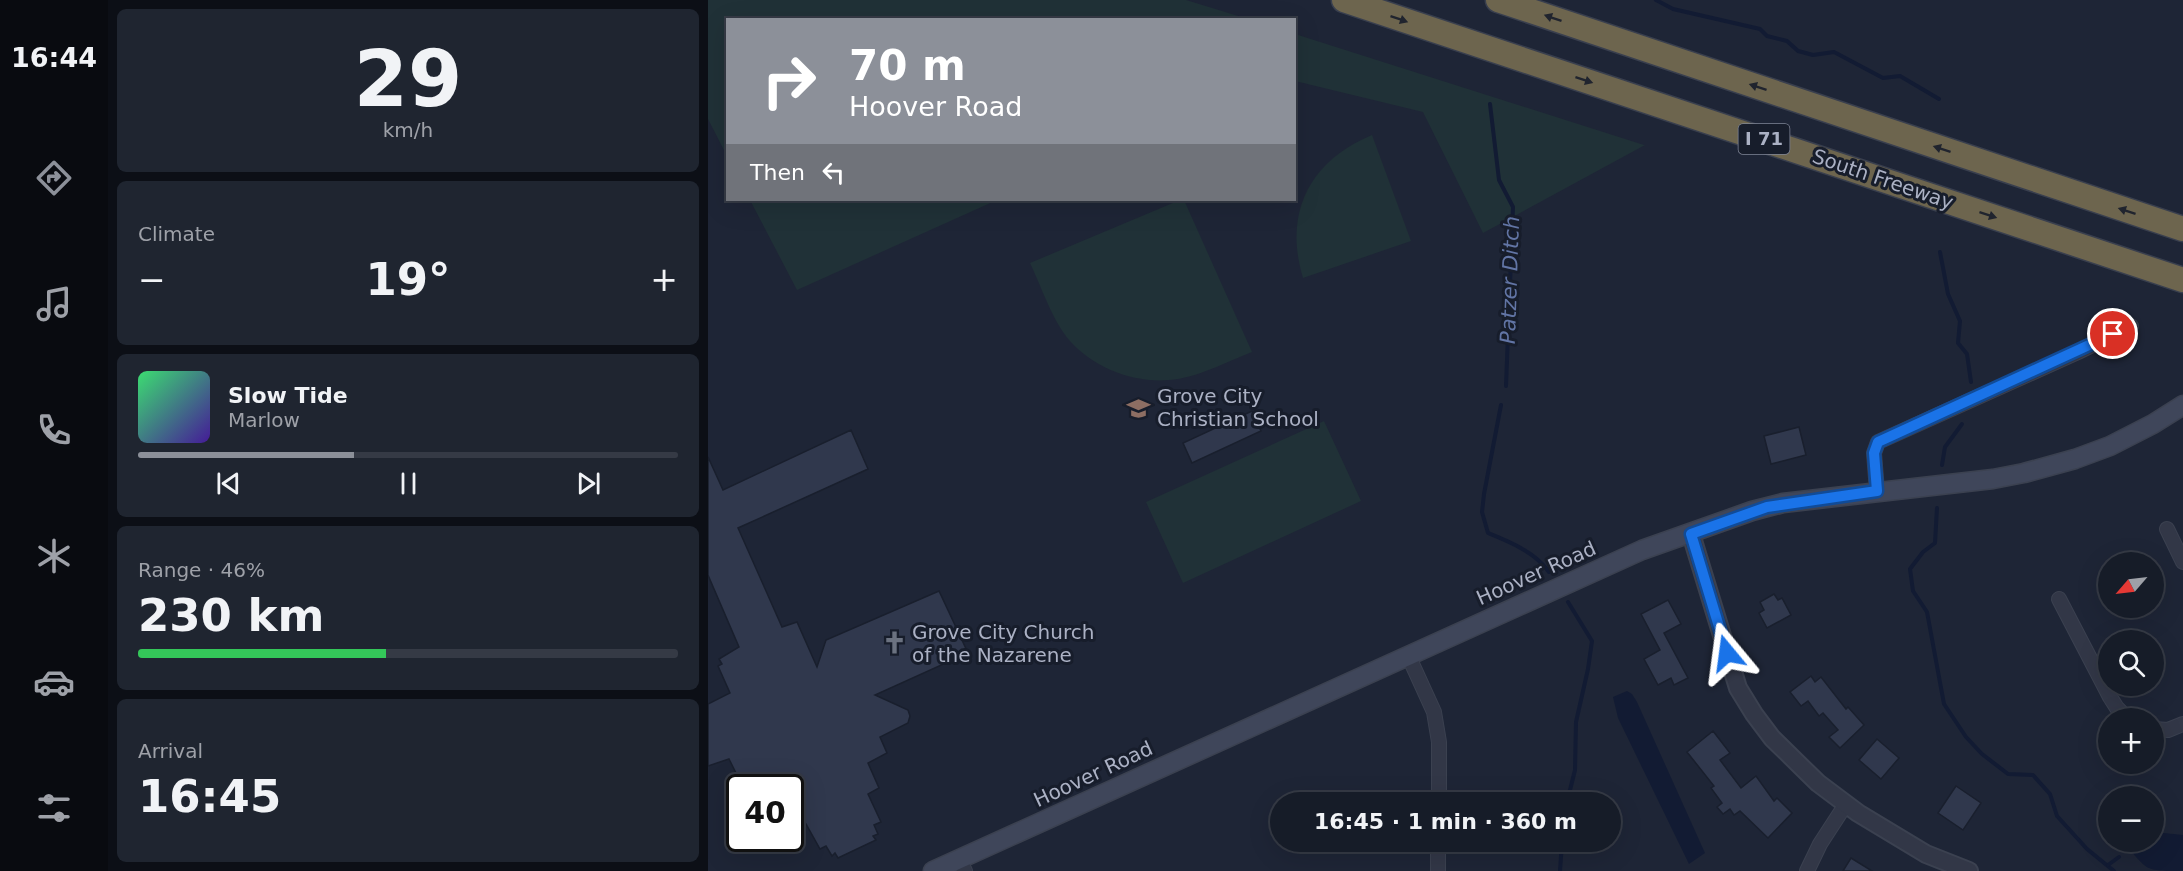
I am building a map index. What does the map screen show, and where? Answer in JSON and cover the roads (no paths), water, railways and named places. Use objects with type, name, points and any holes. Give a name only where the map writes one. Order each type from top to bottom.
[{"type":"highway","name":"South Freeway","points":[[1344,0],[2183,280]]},
{"type":"highway","name":"I 71","points":[[1498,0],[2183,229]]},
{"type":"main road","name":"Hoover Road","points":[[933,871],[962,865],[1408,655],[1642,550],[1767,507],[1877,491],[1994,479],[2055,465],[2124,440],[2183,405]]},
{"type":"street","points":[[1877,491],[1874,453],[1878,442],[2131,326]]},
{"type":"street","points":[[2167,529],[2183,562]]},
{"type":"street","points":[[1691,534],[1738,688],[1772,738],[1818,783],[1882,829],[1926,854],[1970,871]]},
{"type":"street","points":[[2059,599],[2117,708]]},
{"type":"street","points":[[1408,655],[1434,712],[1439,742],[1439,792]]},
{"type":"street","points":[[2164,730],[2183,724]]},
{"type":"street","points":[[1807,871],[1820,844],[1846,804]]},
{"type":"street","points":[[1438,852],[1438,871]]},
{"type":"water","points":[[1627,691],[1637,702],[1705,853],[1689,864],[1618,718],[1613,697]]},
{"type":"water","points":[[2164,833],[2183,835],[2183,871],[2160,871],[2148,867],[2132,852],[2164,852]]},
{"type":"waterway","points":[[1656,0],[1673,9],[1760,29],[1767,36],[1787,41],[1798,51],[1813,55],[1834,52],[1883,78],[1900,76],[1939,99]]},
{"type":"waterway","name":"Patzer Ditch","points":[[1490,104],[1499,180],[1513,207],[1506,386]]},
{"type":"waterway","points":[[1940,252],[1948,294],[1960,321],[1958,343],[1967,354],[1971,382]]},
{"type":"waterway","name":"Patzer Ditch","points":[[1501,405],[1482,512],[1488,533],[1529,553],[1549,572]]},
{"type":"waterway","points":[[1942,465],[1945,447],[1962,424]]},
{"type":"waterway","points":[[1937,508],[1935,543],[1923,552],[1910,569],[1913,591],[1927,612],[1944,704],[1966,737],[1982,754],[2008,774],[2033,775],[2050,794],[2057,816],[2087,849],[2114,871]]},
{"type":"waterway","name":"Patzer Ditch","points":[[1568,602],[1592,641],[1576,722],[1575,770],[1570,792]]},
{"type":"waterway","name":"Patzer Ditch","points":[[1560,871],[1561,852]]},
{"type":"waterway","points":[[2108,865],[2119,857]]},
{"type":"place","name":"Grove City Christian School","points":[[1139,408]]},
{"type":"place","name":"Grove City Church of the Nazarene","points":[[894,643]]}]
